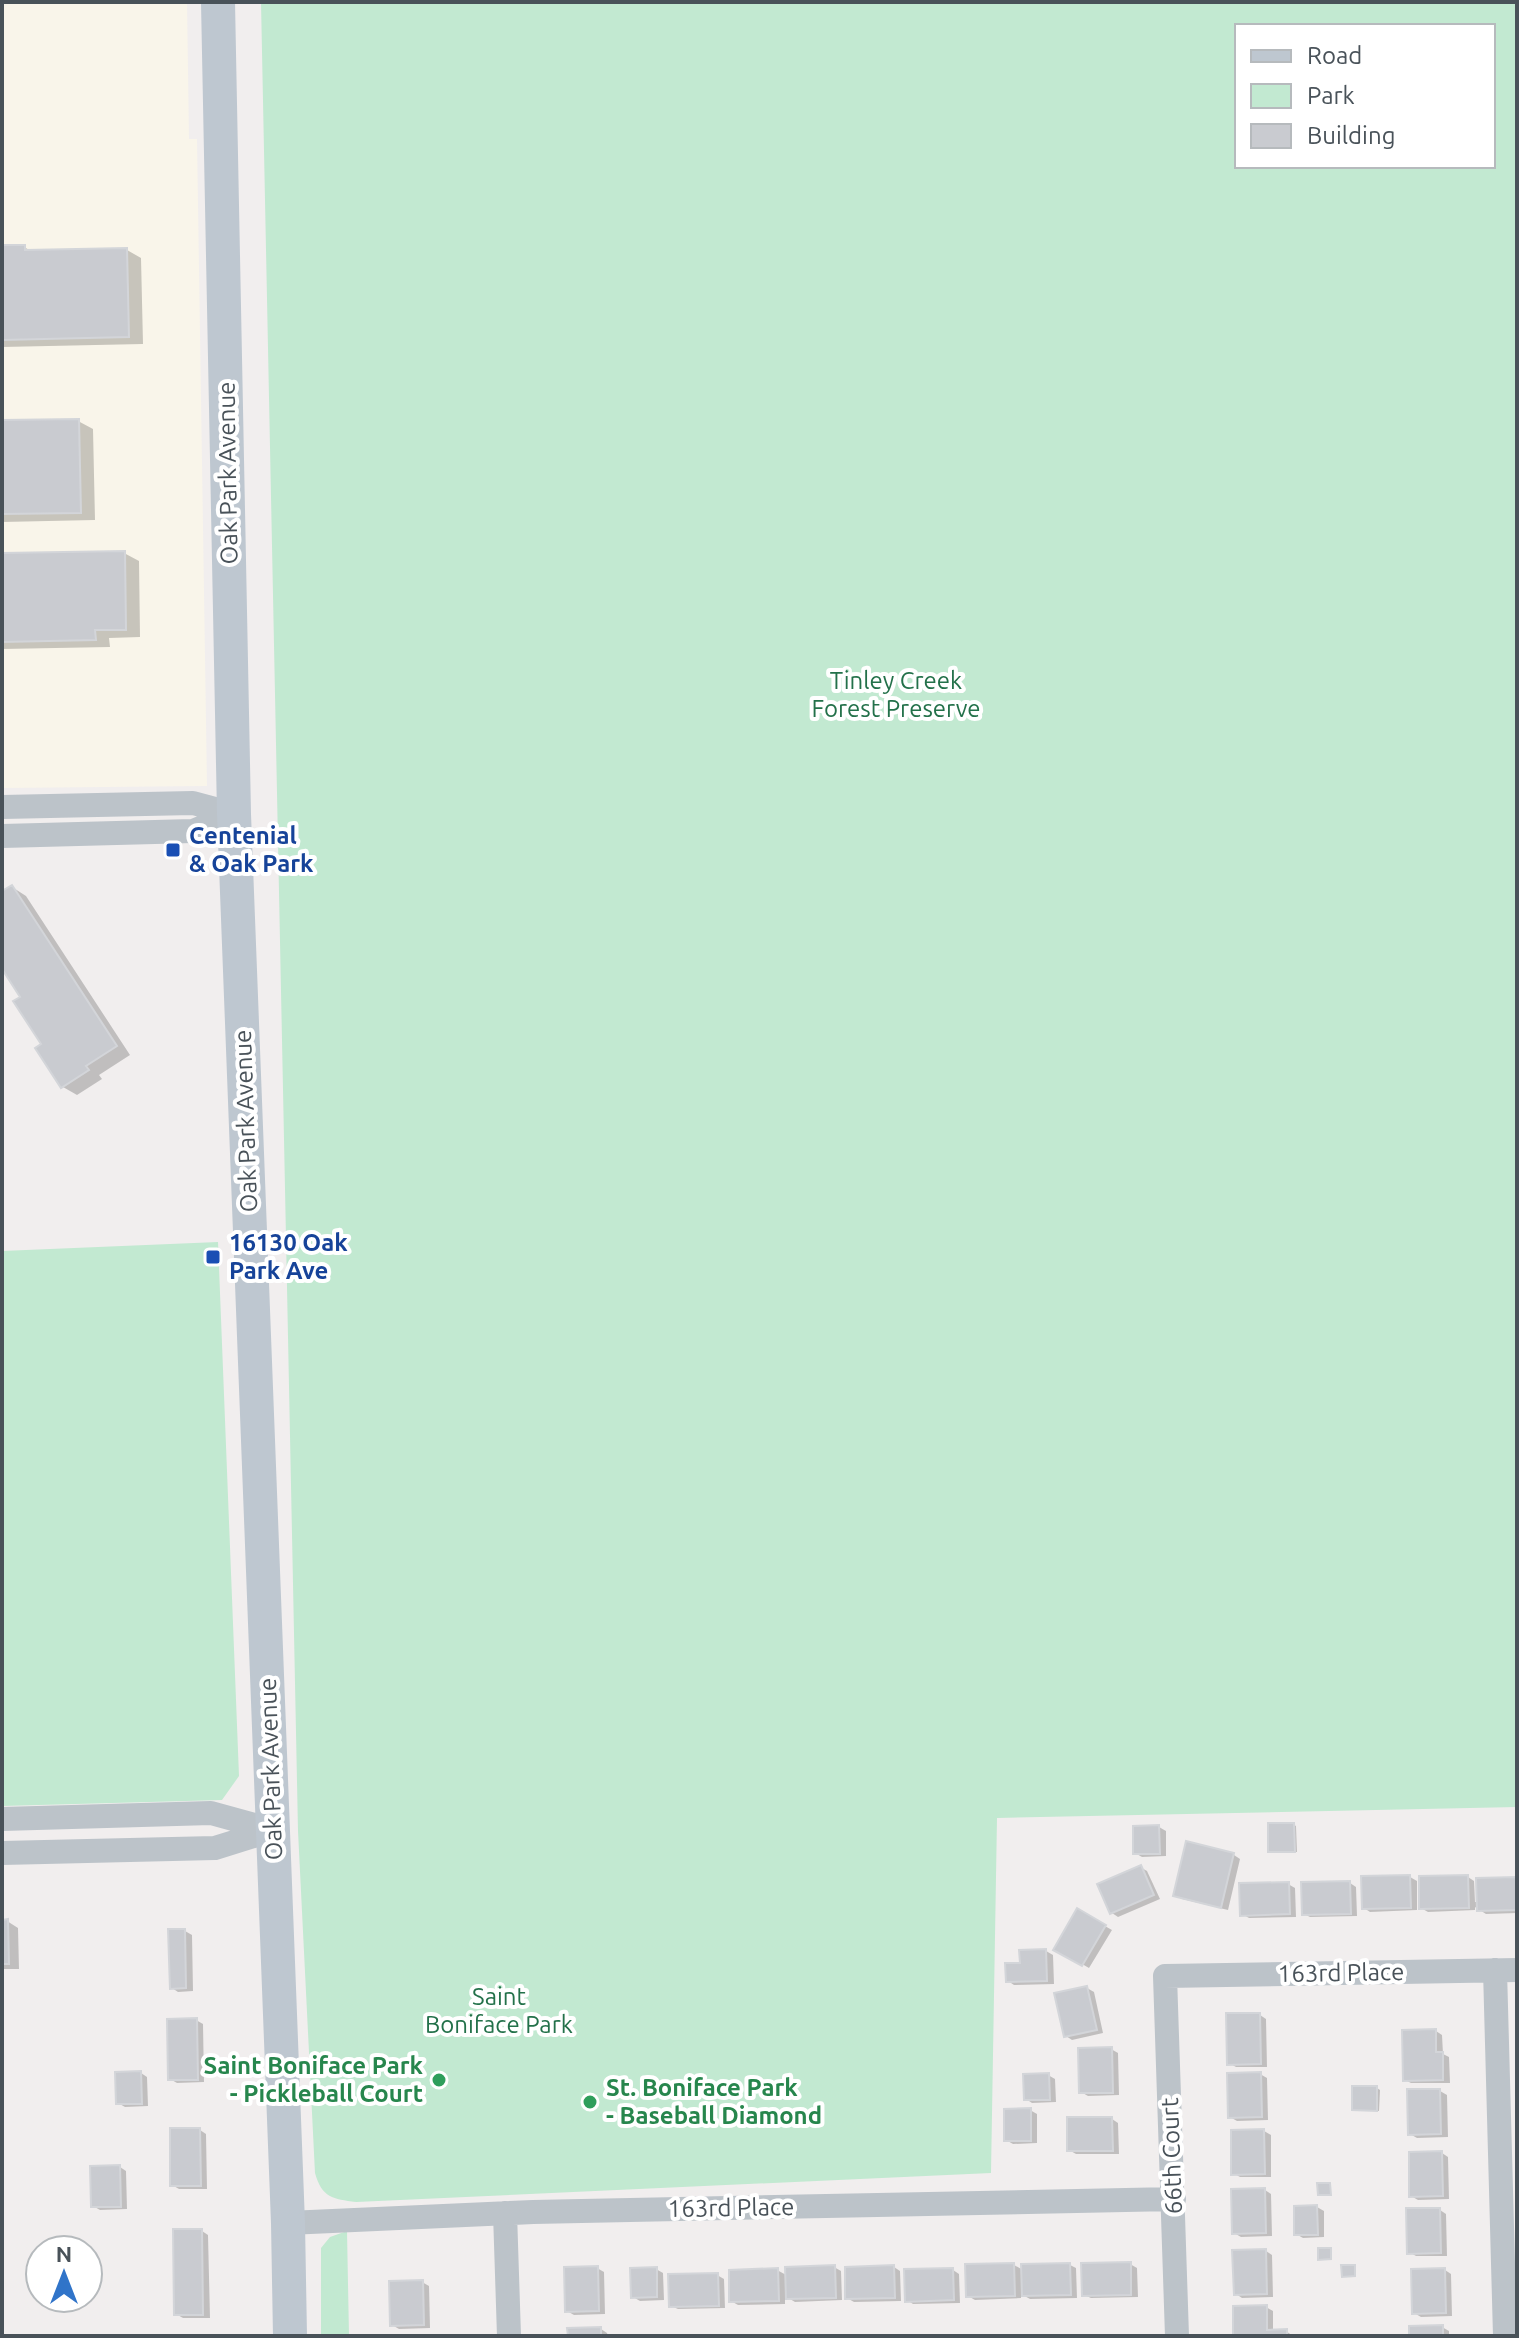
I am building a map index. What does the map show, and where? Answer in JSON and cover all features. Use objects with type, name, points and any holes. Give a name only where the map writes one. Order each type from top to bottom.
[{"type":"street","name":"Oak Park Avenue","points":[[218,2],[234,814],[290,2336]]},
{"type":"street","points":[[2,807],[193,803],[234,814]]},
{"type":"street","points":[[2,836],[193,831],[234,814]]},
{"type":"street","points":[[2,1819],[211,1813],[273,1830]]},
{"type":"street","points":[[2,1853],[215,1848],[273,1830]]},
{"type":"street","points":[[1505,2336],[1506,1970]]},
{"type":"street","name":"163rd Place","points":[[1165,1976],[1506,1970]]},
{"type":"street","name":"66th Court","points":[[1165,1976],[1177,2336]]},
{"type":"street","name":"163rd Place","points":[[288,2223],[505,2213],[1174,2199]]},
{"type":"street","points":[[505,2213],[509,2336]]},
{"type":"shaded area","points":[[2,2],[187,2],[189,139],[197,139],[207,786],[2,788]]},
{"type":"green space","name":"Tinley Creek Forest Preserve","points":[[261,2],[1517,2],[1517,1807],[997,1818],[991,2173],[356,2202],[330,2196],[321,2188],[315,2173],[298,1831]]},
{"type":"green space","points":[[218,1242],[239,1776],[222,1800],[2,1806],[2,1251]]},
{"type":"green space","points":[[347,2231],[349,2336],[321,2336],[321,2248],[330,2237]]},
{"type":"building","points":[[2,245],[25,245],[25,250],[127,248],[129,337],[2,340]]},
{"type":"building","points":[[79,419],[81,513],[2,514],[2,420]]},
{"type":"building","points":[[125,551],[126,630],[95,630],[96,640],[2,642],[2,553]]},
{"type":"building","points":[[12,885],[117,1046],[86,1066],[89,1070],[61,1088],[35,1048],[41,1044],[13,1001],[20,997],[2,969],[2,891]]},
{"type":"building","points":[[1268,1823],[1294,1823],[1295,1852],[1268,1852]]},
{"type":"building","points":[[1159,1825],[1160,1854],[1133,1854],[1133,1826]]},
{"type":"building","points":[[1186,1841],[1234,1853],[1221,1908],[1173,1896]]},
{"type":"building","points":[[1141,1865],[1154,1895],[1110,1914],[1097,1884]]},
{"type":"building","points":[[1410,1875],[1411,1908],[1362,1909],[1361,1876]]},
{"type":"building","points":[[1468,1875],[1469,1908],[1419,1909],[1419,1876]]},
{"type":"building","points":[[1517,1877],[1517,1910],[1477,1911],[1476,1878]]},
{"type":"building","points":[[1350,1881],[1351,1914],[1302,1915],[1301,1882]]},
{"type":"building","points":[[1289,1882],[1290,1914],[1240,1916],[1239,1883]]},
{"type":"building","points":[[1077,1908],[1106,1925],[1082,1966],[1053,1950]]},
{"type":"building","points":[[8,1919],[9,1964],[2,1964],[2,1920]]},
{"type":"building","points":[[168,1929],[185,1929],[186,1988],[170,1989]]},
{"type":"building","points":[[1046,1949],[1047,1981],[1006,1982],[1005,1963],[1020,1963],[1019,1950]]},
{"type":"building","points":[[1087,1986],[1097,2030],[1064,2037],[1054,1993]]},
{"type":"building","points":[[1226,2013],[1260,2013],[1261,2064],[1227,2065]]},
{"type":"building","points":[[197,2018],[198,2080],[168,2080],[167,2019]]},
{"type":"building","points":[[1436,2029],[1436,2052],[1443,2052],[1443,2080],[1403,2081],[1402,2030]]},
{"type":"building","points":[[1112,2047],[1113,2093],[1079,2093],[1078,2048]]},
{"type":"building","points":[[141,2071],[142,2104],[116,2104],[115,2072]]},
{"type":"building","points":[[1261,2072],[1262,2117],[1228,2118],[1227,2073]]},
{"type":"building","points":[[1049,2073],[1050,2100],[1024,2100],[1023,2074]]},
{"type":"building","points":[[1352,2086],[1377,2086],[1377,2111],[1352,2110]]},
{"type":"building","points":[[1407,2089],[1440,2089],[1441,2134],[1408,2135]]},
{"type":"building","points":[[1031,2108],[1031,2141],[1004,2141],[1004,2109]]},
{"type":"building","points":[[1067,2117],[1112,2117],[1113,2151],[1067,2151]]},
{"type":"building","points":[[170,2128],[200,2128],[201,2186],[170,2186]]},
{"type":"building","points":[[1264,2129],[1265,2174],[1231,2175],[1231,2130]]},
{"type":"building","points":[[1442,2151],[1443,2196],[1409,2197],[1409,2152]]},
{"type":"building","points":[[120,2165],[121,2207],[91,2207],[90,2166]]},
{"type":"building","points":[[1317,2183],[1330,2183],[1331,2195],[1318,2195]]},
{"type":"building","points":[[1265,2188],[1266,2233],[1232,2234],[1231,2189]]},
{"type":"building","points":[[1317,2205],[1318,2235],[1294,2235],[1294,2206]]},
{"type":"building","points":[[1406,2208],[1440,2208],[1441,2253],[1407,2254]]},
{"type":"building","points":[[173,2229],[202,2229],[203,2315],[174,2315]]},
{"type":"building","points":[[1318,2248],[1331,2248],[1331,2259],[1318,2260]]},
{"type":"building","points":[[1266,2249],[1267,2294],[1234,2295],[1232,2250]]},
{"type":"building","points":[[1131,2262],[1131,2295],[1082,2296],[1081,2263]]},
{"type":"building","points":[[1014,2263],[1015,2296],[966,2297],[965,2264]]},
{"type":"building","points":[[1070,2263],[1071,2295],[1022,2296],[1021,2264]]},
{"type":"building","points":[[835,2265],[836,2298],[786,2299],[785,2267]]},
{"type":"building","points":[[894,2265],[895,2298],[845,2299],[845,2267]]},
{"type":"building","points":[[1341,2265],[1355,2265],[1355,2276],[1342,2277]]},
{"type":"building","points":[[598,2266],[599,2311],[565,2312],[564,2267]]},
{"type":"building","points":[[657,2267],[657,2297],[631,2298],[630,2268]]},
{"type":"building","points":[[778,2268],[779,2301],[729,2302],[729,2270]]},
{"type":"building","points":[[953,2268],[954,2300],[905,2302],[904,2269]]},
{"type":"building","points":[[1445,2268],[1446,2313],[1412,2314],[1411,2269]]},
{"type":"building","points":[[718,2273],[719,2306],[669,2307],[668,2274]]},
{"type":"building","points":[[423,2280],[424,2325],[390,2326],[389,2281]]},
{"type":"building","points":[[1267,2305],[1267,2330],[1287,2329],[1287,2336],[1233,2336],[1233,2306]]},
{"type":"building","points":[[1443,2325],[1443,2336],[1409,2336],[1409,2326]]},
{"type":"building","points":[[601,2327],[601,2336],[568,2336],[567,2328]]},
{"type":"place","name":"Centenial & Oak Park","points":[[173,850]]},
{"type":"place","name":"16130 Oak Park Ave","points":[[213,1257]]},
{"type":"place","name":"Saint Boniface Park - Pickleball Court","points":[[439,2080]]},
{"type":"place","name":"St. Boniface Park - Baseball Diamond","points":[[590,2102]]},
{"type":"park label","name":"Saint Boniface Park","points":[[499,2011]]}]
